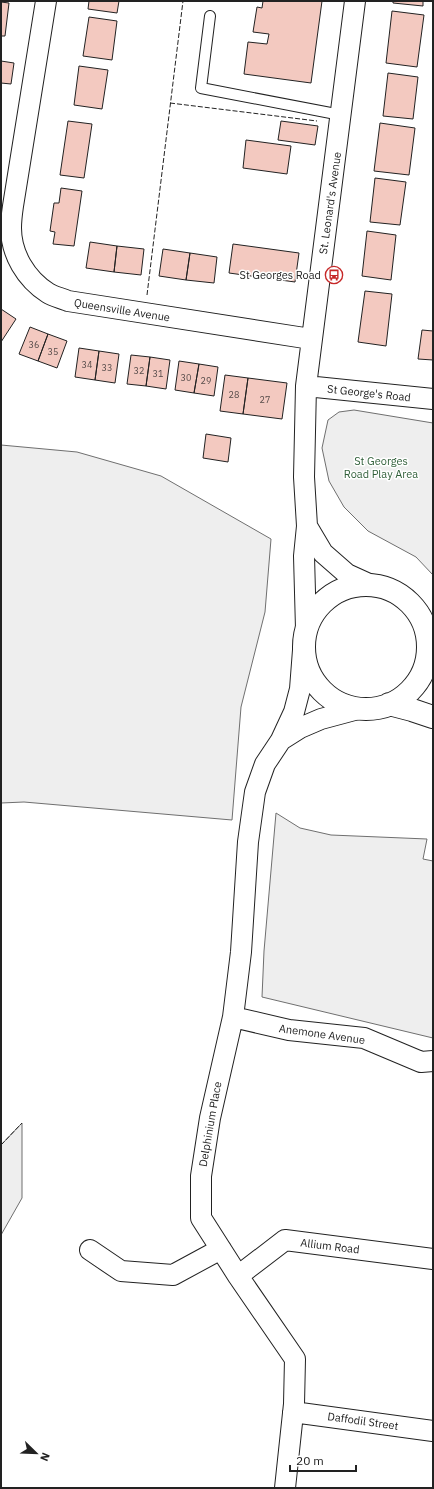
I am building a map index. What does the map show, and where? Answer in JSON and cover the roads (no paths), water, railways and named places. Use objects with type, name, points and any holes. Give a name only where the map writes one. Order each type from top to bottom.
[{"type":"street","name":"Queensville Avenue","points":[[46,1],[13,206],[11,229],[13,248],[22,267],[35,283],[49,294],[68,301],[312,339]]},
{"type":"street","name":"St. Leonard's Avenue","points":[[306,629],[304,556],[307,526],[304,477],[306,386],[355,1]]},
{"type":"street","name":"St George's Road","points":[[306,386],[433,399]]},
{"type":"street","name":"St. Leonard's Avenue","points":[[307,526],[323,553],[347,574],[369,584]]},
{"type":"street","points":[[426,661],[418,681],[407,693],[389,704],[368,709],[342,704],[320,689],[308,671],[304,650],[306,629],[321,604],[334,593],[354,586],[369,584],[390,589],[410,603],[423,621],[428,640],[426,661],[433,690]]},
{"type":"street","name":"Delphinium Place","points":[[285,1488],[293,1412],[295,1359],[238,1276],[201,1218],[201,1176],[210,1118],[233,1017],[241,952],[248,835],[255,792],[265,764],[280,740],[294,712],[300,688],[304,650]]},
{"type":"street","points":[[389,704],[433,717]]},
{"type":"street","name":"Delphinium Place","points":[[280,740],[300,728],[322,719],[362,708]]},
{"type":"street","name":"Anemone Avenue","points":[[233,1017],[289,1030],[364,1038],[421,1062],[433,1061]]},
{"type":"street","name":"Allium Road","points":[[238,1276],[285,1240],[433,1259]]},
{"type":"street","points":[[90,1250],[121,1271],[173,1274],[221,1249]]},
{"type":"street","name":"Daffodil Street","points":[[293,1412],[433,1431]]},
{"type":"lane","points":[[210,16],[201,88],[341,115]]},
{"type":"place","name":"St Georges Road","points":[[334,275]]},
{"type":"park label","name":"St Georges Road Play Area","points":[[381,467]]}]
